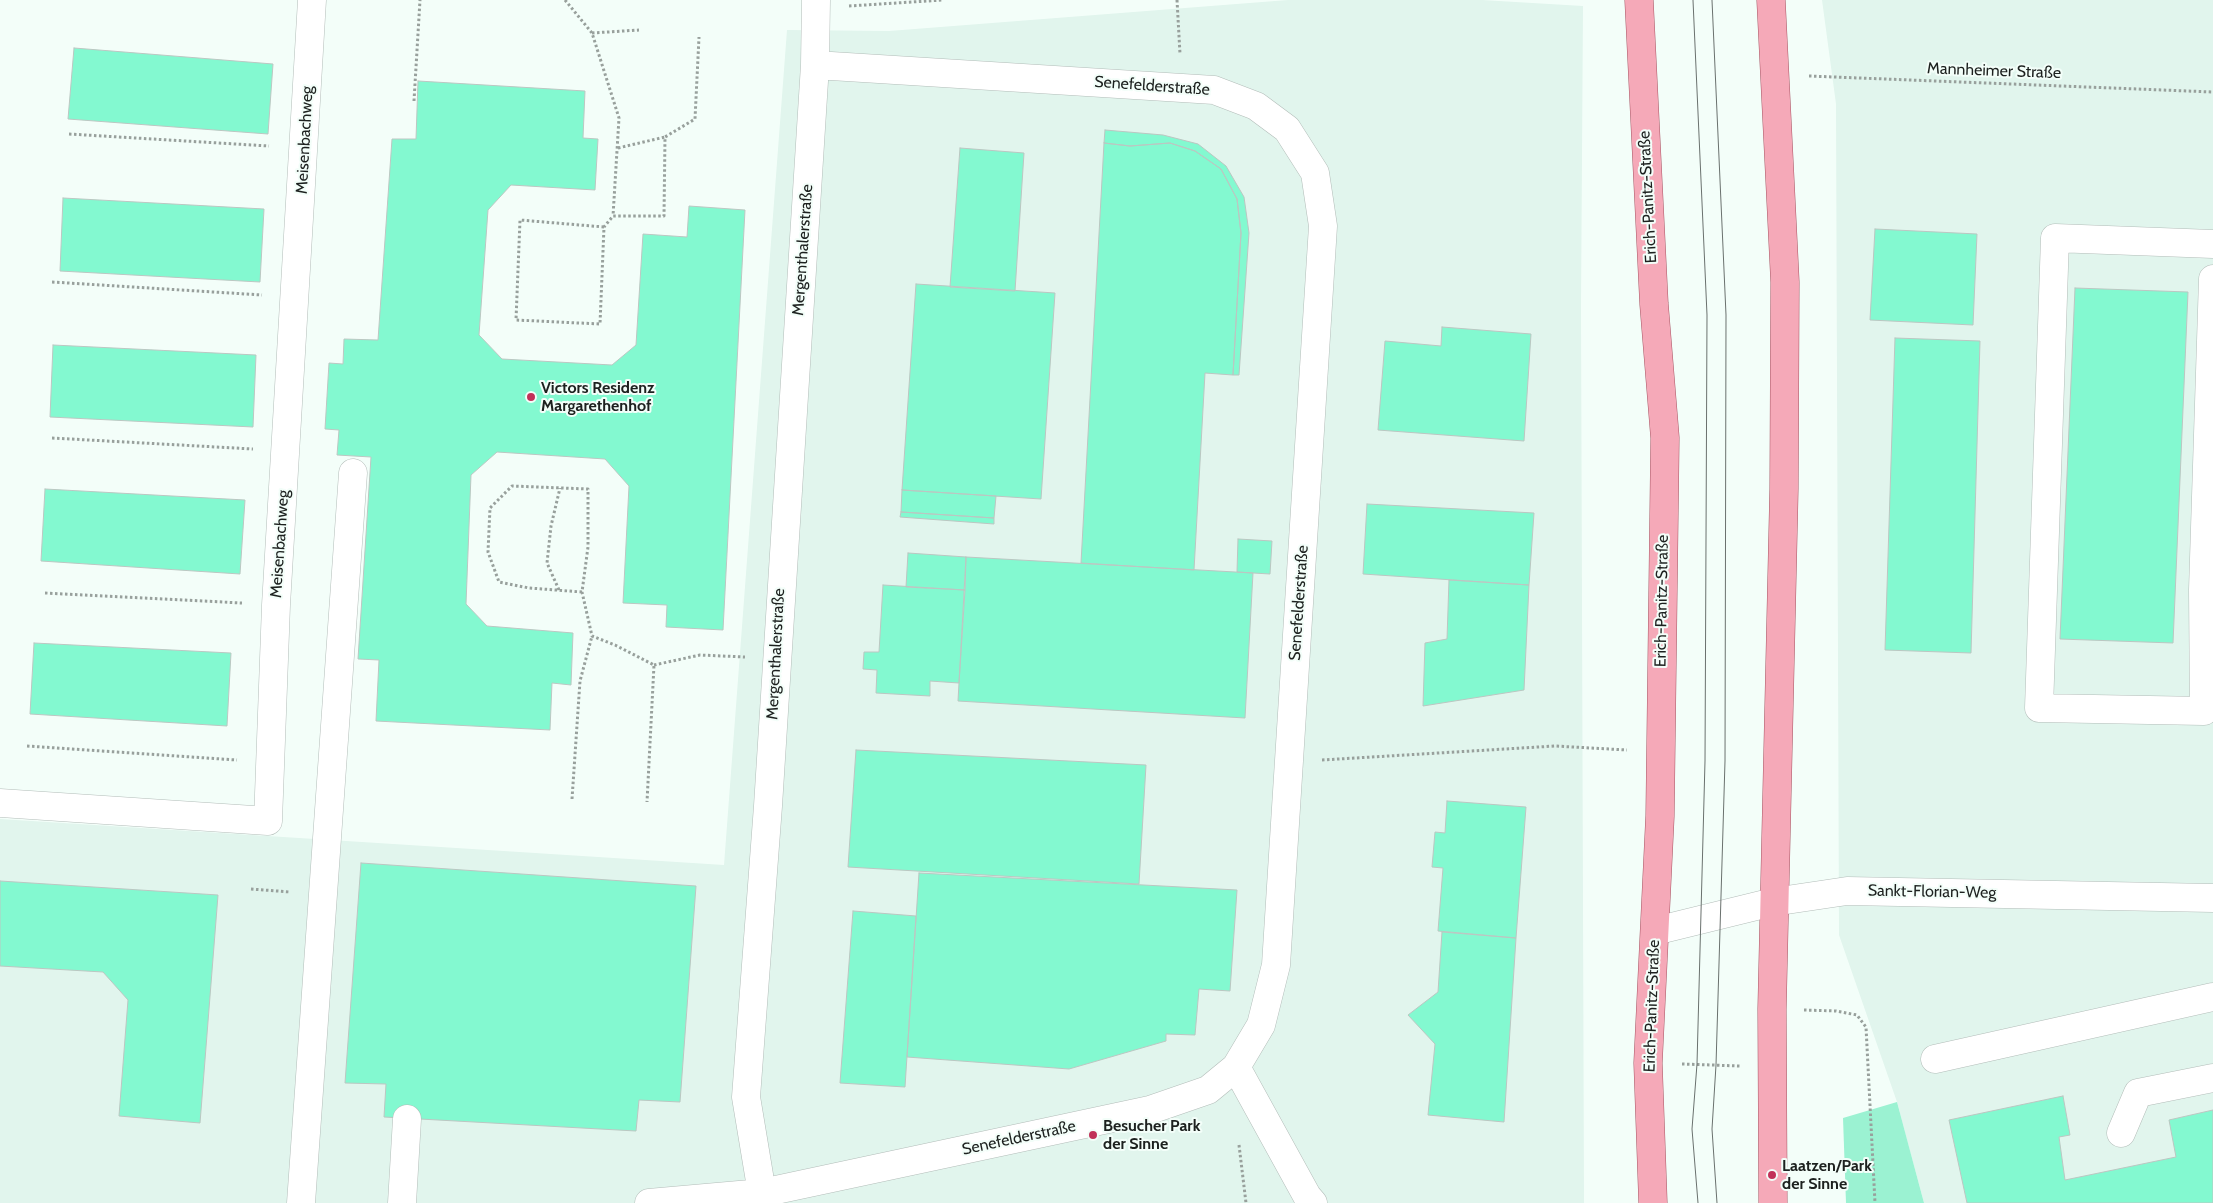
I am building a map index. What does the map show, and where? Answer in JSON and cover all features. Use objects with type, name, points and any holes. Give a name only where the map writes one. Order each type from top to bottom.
[{"type":"main road","name":"Erich-Panitz-Straße","points":[[1639,0],[1654,304],[1665,438],[1660,752],[1655,932],[1648,1063],[1653,1203]]},
{"type":"main road","points":[[1771,0],[1785,301],[1784,489],[1773,902],[1771,1066],[1773,1203]]},
{"type":"street","name":"Meisenbachweg","points":[[0,803],[268,821],[276,605],[305,149],[312,0]]},
{"type":"street","name":"Mergenthalerstraße","points":[[762,1193],[746,1097],[767,816],[815,65],[816,4]]},
{"type":"street","name":"Senefelderstraße","points":[[762,1193],[1150,1110],[1208,1090],[1236,1067],[1261,1025],[1276,965],[1323,226],[1315,173],[1287,129],[1256,106],[1214,90],[815,65]]},
{"type":"street","points":[[2213,244],[2055,238],[2039,708],[2204,711],[2203,590],[2213,279]]},
{"type":"street","points":[[301,1203],[353,473]]},
{"type":"street","name":"Sankt-Florian-Weg","points":[[1655,932],[1773,902],[1847,891],[2213,898]]},
{"type":"street","points":[[1935,1059],[2213,997]]},
{"type":"street","points":[[1236,1067],[1309,1201]]},
{"type":"street","points":[[2121,1133],[2138,1093],[2213,1078]]},
{"type":"street","points":[[402,1203],[407,1118]]},
{"type":"street","points":[[649,1203],[762,1193]]},
{"type":"path","points":[[414,101],[420,0]]},
{"type":"path","points":[[565,0],[592,34],[619,118],[613,216],[604,227],[600,324],[516,320],[520,220],[604,227]]},
{"type":"path","points":[[816,4],[943,0]]},
{"type":"path","points":[[1177,0],[1182,88]]},
{"type":"path","points":[[592,34],[639,30]]},
{"type":"path","points":[[618,148],[665,136],[695,118],[699,38]]},
{"type":"path","name":"Mannheimer Straße","points":[[1774,74],[2213,92]]},
{"type":"path","points":[[69,134],[305,149]]},
{"type":"path","points":[[613,216],[664,216],[665,136]]},
{"type":"path","points":[[52,282],[295,296]]},
{"type":"path","points":[[52,438],[286,450]]},
{"type":"path","points":[[572,799],[580,681],[592,636],[582,592],[588,547],[588,490],[512,486],[490,508],[488,552],[499,582],[528,588],[582,592]]},
{"type":"path","points":[[559,590],[547,563],[551,526],[560,488]]},
{"type":"path","points":[[45,593],[276,605]]},
{"type":"path","points":[[592,636],[615,645],[654,665],[700,655],[776,659]]},
{"type":"path","points":[[647,802],[654,665]]},
{"type":"path","points":[[27,746],[270,762]]},
{"type":"path","points":[[1288,762],[1555,746],[1660,752]]},
{"type":"path","points":[[1772,1009],[1836,1011],[1857,1015],[1866,1027],[1875,1203]]},
{"type":"path","points":[[1648,1063],[1771,1066]]},
{"type":"path","points":[[1235,1136],[1239,1144],[1246,1203]]},
{"type":"shaded area","points":[[1288,0],[1482,0],[1583,6],[1581,307],[1584,1203],[0,1203],[0,819],[724,865],[787,30],[889,31]]},
{"type":"shaded area","points":[[1822,0],[2213,0],[2213,1203],[1924,1203],[1897,1102],[1839,935],[1836,104]]},
{"type":"green space","points":[[1897,1102],[1924,1203],[1846,1203],[1843,1118]]},
{"type":"building","points":[[74,48],[273,64],[268,134],[68,119]]},
{"type":"building","name":"Victors Residenz Margarethenhof","points":[[418,81],[585,91],[583,138],[598,139],[595,190],[511,185],[488,210],[479,335],[502,359],[612,365],[636,345],[643,234],[687,237],[689,206],[745,210],[723,630],[666,627],[667,605],[623,603],[629,486],[605,459],[497,452],[471,475],[466,604],[487,626],[573,633],[571,685],[552,683],[550,730],[376,721],[379,660],[358,659],[371,457],[337,455],[339,430],[325,429],[329,363],[343,364],[344,339],[378,340],[392,139],[416,139]]},
{"type":"building","points":[[1105,130],[1163,135],[1198,144],[1226,166],[1244,197],[1249,233],[1239,375],[1233,375],[1241,233],[1237,199],[1221,169],[1195,151],[1170,143],[1130,146],[1104,143]]},
{"type":"building","points":[[1104,143],[1130,146],[1170,143],[1195,151],[1221,169],[1237,199],[1241,233],[1233,375],[1205,373],[1194,570],[1081,563]]},
{"type":"building","points":[[960,148],[1024,153],[1015,291],[950,287]]},
{"type":"building","points":[[63,198],[264,209],[260,282],[60,271]]},
{"type":"building","points":[[1875,229],[1977,234],[1973,325],[1870,320]]},
{"type":"building","points":[[916,284],[1055,293],[1041,499],[902,490]]},
{"type":"building","points":[[2075,288],[2188,292],[2173,643],[2060,639]]},
{"type":"building","points":[[1442,327],[1531,334],[1524,441],[1378,430],[1385,341],[1441,346]]},
{"type":"building","points":[[1895,338],[1980,341],[1971,653],[1885,650]]},
{"type":"building","points":[[53,345],[256,355],[253,427],[50,417]]},
{"type":"building","points":[[45,489],[245,500],[240,574],[41,561]]},
{"type":"building","points":[[902,490],[996,496],[994,518],[901,512]]},
{"type":"building","points":[[1367,504],[1534,513],[1529,585],[1363,574]]},
{"type":"building","points":[[901,512],[994,518],[994,524],[900,517]]},
{"type":"building","points":[[1238,539],[1272,541],[1270,574],[1237,572]]},
{"type":"building","points":[[908,553],[966,557],[965,590],[906,587]]},
{"type":"building","points":[[966,557],[1253,573],[1245,718],[958,701]]},
{"type":"building","points":[[1449,580],[1529,585],[1524,690],[1423,706],[1425,643],[1447,639]]},
{"type":"building","points":[[883,585],[965,590],[959,683],[930,681],[930,696],[876,693],[877,670],[863,669],[864,652],[879,652]]},
{"type":"building","points":[[34,643],[231,653],[227,726],[30,714]]},
{"type":"building","points":[[856,750],[1146,765],[1139,884],[848,867]]},
{"type":"building","points":[[1447,801],[1526,807],[1516,938],[1438,931],[1443,868],[1432,867],[1435,832],[1445,833]]},
{"type":"building","points":[[361,863],[696,886],[680,1102],[639,1100],[636,1131],[384,1117],[386,1084],[345,1083]]},
{"type":"building","points":[[919,873],[1237,890],[1230,991],[1199,989],[1195,1035],[1166,1034],[1166,1041],[1069,1069],[907,1057]]},
{"type":"building","points":[[0,881],[218,895],[200,1123],[119,1116],[128,1000],[103,972],[0,966]]},
{"type":"building","points":[[853,911],[916,916],[905,1087],[840,1083]]},
{"type":"building","points":[[1442,932],[1516,938],[1504,1122],[1428,1115],[1435,1044],[1408,1015],[1438,992]]},
{"type":"building","points":[[2063,1096],[2070,1135],[2059,1137],[2065,1180],[2176,1157],[2169,1120],[2213,1110],[2213,1203],[1967,1203],[1949,1120]]},
{"type":"tram line","points":[[1693,0],[1707,315],[1705,761],[1697,1064],[1692,1129],[1698,1203]]},
{"type":"tram line","points":[[1712,0],[1726,315],[1725,761],[1716,1065],[1712,1129],[1717,1203]]},
{"type":"place","name":"Victors Residenz Margarethenhof","points":[[531,397]]},
{"type":"place","name":"Besucher Park der Sinne","points":[[1093,1135]]},
{"type":"place","name":"Laatzen/Park der Sinne","points":[[1772,1175]]}]
